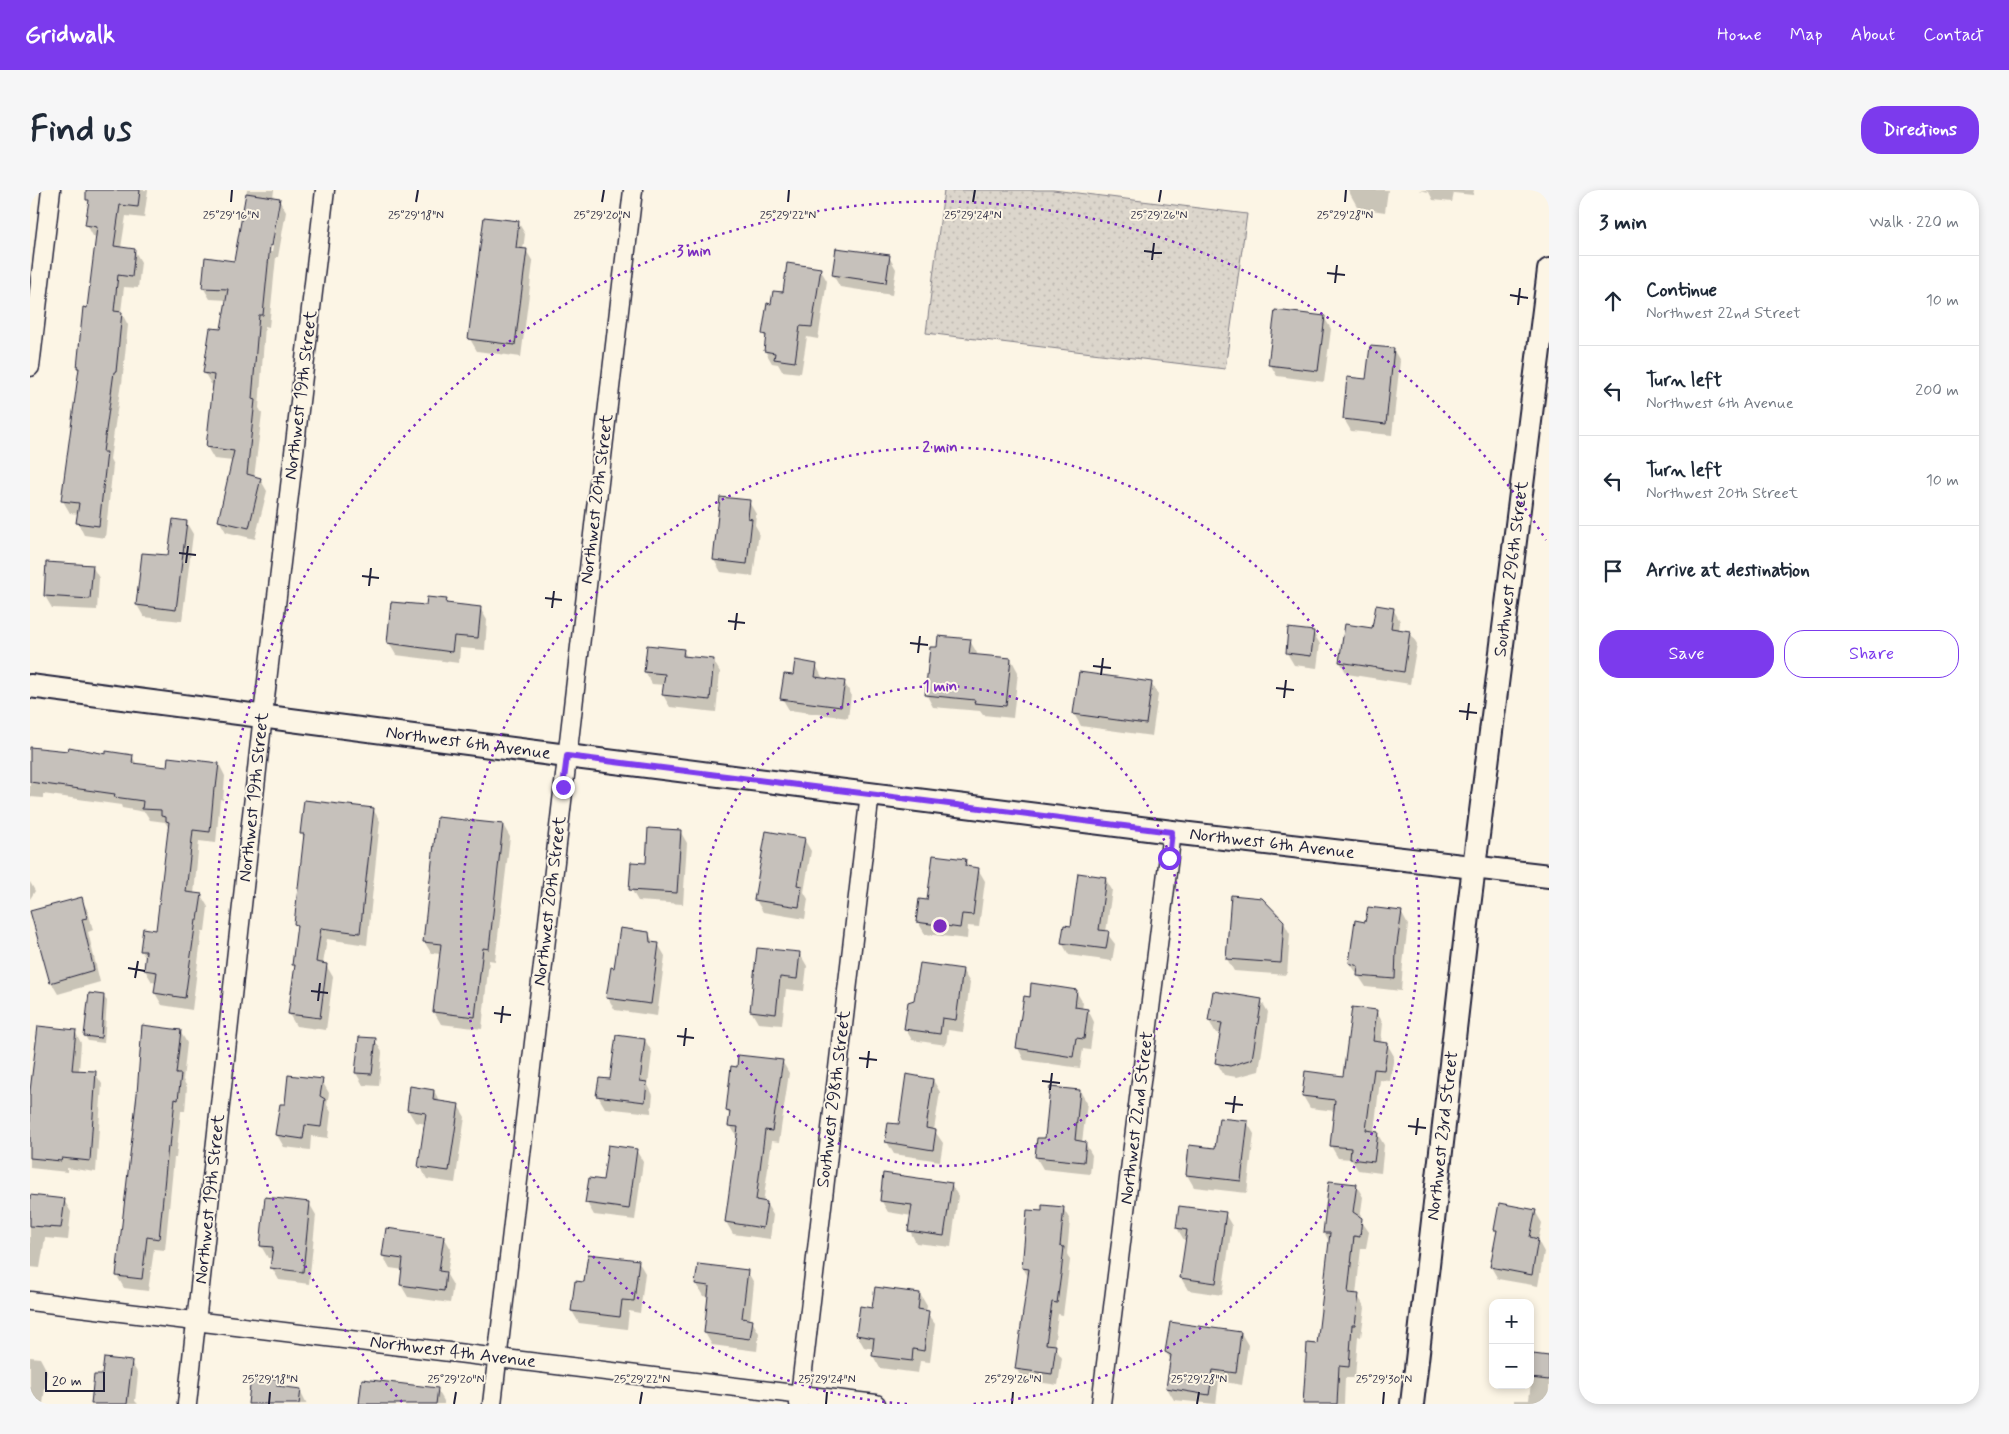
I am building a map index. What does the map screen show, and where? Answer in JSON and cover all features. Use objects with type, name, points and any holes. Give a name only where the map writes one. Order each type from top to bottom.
[{"type":"street","points":[[30,367],[50,190]]},
{"type":"street","name":"Northwest 19th Street","points":[[187,1404],[263,715],[325,190]]},
{"type":"street","name":"Northwest 20th Street","points":[[492,1404],[632,190]]},
{"type":"street","name":"Southwest 296th Street","points":[[1474,868],[1549,270]]},
{"type":"street","name":"Northwest 6th Avenue","points":[[30,686],[1172,832],[1549,876]]},
{"type":"street","name":"Southwest 298th Street","points":[[799,1399],[870,793]]},
{"type":"street","name":"Northwest 22nd Street","points":[[1101,1404],[1172,832]]},
{"type":"street","name":"Northwest 23rd Street","points":[[1412,1404],[1474,868]]},
{"type":"street","name":"Northwest 4th Avenue","points":[[30,1301],[497,1358],[799,1399],[876,1404]]},
{"type":"shaded area","points":[[944,190],[1053,190],[1247,214],[1225,369],[926,333]]},
{"type":"building","points":[[86,190],[140,190],[138,207],[120,205],[114,246],[135,249],[132,277],[118,275],[114,311],[122,312],[116,372],[114,372],[103,452],[107,452],[99,526],[76,523],[79,503],[61,501],[79,368],[77,368],[83,307],[87,308],[97,227],[85,225],[89,200],[86,200]]},
{"type":"building","points":[[246,193],[280,198],[272,246],[270,245],[263,315],[259,315],[252,399],[255,400],[247,474],[261,478],[249,528],[218,521],[234,451],[206,447],[214,375],[203,373],[210,328],[221,329],[228,289],[202,288],[205,257],[234,261]]},
{"type":"building","points":[[484,217],[519,221],[516,248],[527,249],[515,345],[468,339]]},
{"type":"building","points":[[836,248],[890,255],[886,283],[832,275]]},
{"type":"building","points":[[787,263],[821,268],[812,327],[800,326],[795,362],[774,359],[775,353],[764,351],[766,335],[762,334],[767,303],[771,304],[773,291],[783,292]]},
{"type":"building","points":[[1275,310],[1325,316],[1318,371],[1268,365]]},
{"type":"building","points":[[1370,346],[1394,348],[1386,424],[1343,419],[1347,377],[1366,379]]},
{"type":"building","points":[[720,497],[750,500],[748,518],[752,519],[747,564],[713,560]]},
{"type":"building","points":[[173,519],[187,521],[176,610],[136,605],[142,553],[168,555]]},
{"type":"building","points":[[46,562],[93,565],[90,599],[44,596]]},
{"type":"building","points":[[427,597],[447,599],[446,603],[481,607],[478,638],[454,636],[452,652],[387,643],[391,602],[426,605]]},
{"type":"building","points":[[1376,605],[1394,608],[1391,628],[1410,631],[1404,672],[1339,662],[1345,624],[1372,628]]},
{"type":"building","points":[[1288,628],[1314,631],[1311,656],[1286,653]]},
{"type":"building","points":[[938,636],[971,639],[969,654],[1011,658],[1006,706],[974,703],[975,700],[925,695],[930,647],[937,647]]},
{"type":"building","points":[[647,645],[684,649],[683,656],[714,659],[710,700],[662,695],[665,674],[644,672]]},
{"type":"building","points":[[795,660],[817,664],[815,677],[845,681],[841,707],[780,699],[784,674],[793,675]]},
{"type":"building","points":[[1079,672],[1152,682],[1146,724],[1073,714]]},
{"type":"building","points":[[30,747],[68,751],[69,747],[106,754],[106,751],[133,755],[132,763],[167,767],[168,757],[219,763],[216,788],[214,788],[210,832],[193,830],[186,892],[202,894],[198,920],[196,920],[185,998],[154,993],[157,972],[144,970],[146,951],[140,951],[143,928],[156,930],[169,822],[166,821],[166,817],[161,816],[161,810],[142,809],[143,801],[114,797],[115,794],[30,782]]},
{"type":"building","points":[[304,800],[374,808],[360,933],[321,928],[316,962],[327,964],[320,1018],[288,1014],[295,965],[292,965],[297,925],[294,924],[304,834],[300,834]]},
{"type":"building","points":[[437,817],[503,824],[489,949],[483,948],[475,1017],[433,1012],[441,944],[423,942]]},
{"type":"building","points":[[648,828],[681,830],[677,893],[629,890],[631,862],[646,863]]},
{"type":"building","points":[[766,831],[805,838],[797,885],[802,886],[799,907],[754,900]]},
{"type":"building","points":[[933,855],[966,859],[965,866],[979,868],[973,915],[962,914],[960,928],[916,922],[919,899],[927,900]]},
{"type":"building","points":[[1078,873],[1106,877],[1099,930],[1109,931],[1106,949],[1061,943],[1064,925],[1071,926]]},
{"type":"building","points":[[1231,895],[1262,898],[1284,921],[1281,963],[1226,959]]},
{"type":"building","points":[[82,897],[87,918],[82,919],[94,970],[50,983],[30,911]]},
{"type":"building","points":[[1368,907],[1402,911],[1396,951],[1395,979],[1357,976],[1358,966],[1349,963],[1355,920],[1365,922]]},
{"type":"building","points":[[620,928],[649,932],[650,942],[659,943],[651,1004],[606,998],[611,967],[614,968]]},
{"type":"building","points":[[757,948],[800,952],[797,979],[780,977],[776,1014],[750,1011]]},
{"type":"building","points":[[920,963],[963,969],[956,1020],[942,1018],[940,1034],[904,1029],[908,1002],[914,1000]]},
{"type":"building","points":[[1031,983],[1077,990],[1075,1007],[1088,1009],[1084,1039],[1076,1038],[1073,1057],[1016,1048],[1024,996],[1030,997]]},
{"type":"building","points":[[1213,991],[1262,999],[1252,1059],[1230,1066],[1215,1063],[1222,1023],[1208,1021]]},
{"type":"building","points":[[89,993],[104,995],[101,1038],[84,1036]]},
{"type":"building","points":[[1352,1007],[1377,1010],[1373,1041],[1388,1043],[1384,1070],[1374,1069],[1366,1130],[1378,1132],[1374,1162],[1350,1159],[1351,1148],[1330,1146],[1335,1100],[1302,1096],[1305,1071],[1343,1076]]},
{"type":"building","points":[[142,1025],[181,1030],[176,1074],[181,1074],[178,1100],[175,1099],[170,1147],[168,1146],[159,1239],[147,1237],[142,1279],[116,1276],[137,1094]]},
{"type":"building","points":[[38,1026],[76,1030],[72,1070],[96,1071],[90,1161],[62,1158],[61,1161],[30,1158],[30,1091]]},
{"type":"building","points":[[616,1035],[645,1039],[640,1081],[647,1082],[645,1102],[596,1096],[599,1078],[610,1079]]},
{"type":"building","points":[[359,1037],[376,1038],[372,1074],[355,1073]]},
{"type":"building","points":[[738,1055],[783,1060],[772,1131],[765,1130],[756,1200],[767,1202],[763,1228],[725,1222],[738,1127],[728,1126],[730,1112],[726,1111],[731,1066],[737,1067]]},
{"type":"building","points":[[906,1074],[933,1079],[926,1128],[936,1130],[933,1150],[885,1142],[888,1123],[899,1124]]},
{"type":"building","points":[[288,1075],[323,1079],[320,1096],[325,1099],[321,1127],[305,1125],[303,1139],[275,1135],[280,1104],[285,1104]]},
{"type":"building","points":[[410,1086],[434,1090],[433,1100],[459,1104],[449,1171],[418,1167],[426,1113],[407,1110]]},
{"type":"building","points":[[1050,1087],[1080,1090],[1075,1140],[1086,1142],[1084,1162],[1035,1157],[1037,1138],[1045,1138]]},
{"type":"building","points":[[1219,1118],[1248,1121],[1241,1181],[1186,1175],[1189,1145],[1215,1148]]},
{"type":"building","points":[[608,1145],[637,1149],[629,1209],[585,1203],[589,1178],[603,1180]]},
{"type":"building","points":[[883,1173],[952,1183],[944,1236],[908,1231],[912,1205],[880,1201]]},
{"type":"building","points":[[1329,1181],[1357,1184],[1353,1212],[1362,1218],[1360,1237],[1354,1236],[1348,1293],[1359,1294],[1355,1325],[1352,1325],[1349,1367],[1339,1366],[1337,1404],[1303,1404],[1307,1343],[1317,1344],[1330,1233],[1323,1233]]},
{"type":"building","points":[[30,1195],[65,1199],[61,1228],[30,1226]]},
{"type":"building","points":[[265,1197],[310,1202],[303,1272],[270,1268],[273,1247],[260,1246]]},
{"type":"building","points":[[1499,1203],[1536,1210],[1530,1237],[1538,1239],[1532,1275],[1490,1267],[1497,1230],[1494,1230]]},
{"type":"building","points":[[1042,1205],[1064,1207],[1060,1246],[1064,1247],[1061,1274],[1057,1303],[1052,1302],[1046,1344],[1056,1345],[1052,1374],[1015,1369],[1029,1269],[1022,1268],[1027,1210],[1042,1211]]},
{"type":"building","points":[[1179,1206],[1226,1212],[1216,1283],[1180,1278],[1187,1230],[1176,1228]]},
{"type":"building","points":[[386,1228],[444,1236],[439,1271],[446,1272],[444,1291],[400,1285],[403,1259],[382,1256]]},
{"type":"building","points":[[588,1254],[639,1260],[634,1301],[622,1300],[620,1317],[571,1311],[575,1281],[584,1282]]},
{"type":"building","points":[[698,1264],[748,1270],[742,1318],[753,1320],[750,1339],[704,1333],[709,1286],[695,1284]]},
{"type":"building","points":[[875,1287],[920,1293],[918,1309],[929,1311],[924,1351],[913,1349],[912,1361],[872,1356],[874,1338],[856,1335],[860,1306],[872,1308]]},
{"type":"building","points":[[1170,1322],[1241,1332],[1236,1373],[1213,1370],[1209,1395],[1166,1388],[1171,1355],[1165,1352]]},
{"type":"building","points":[[1534,1354],[1549,1356],[1549,1380],[1534,1378]]},
{"type":"building","points":[[104,1358],[132,1361],[127,1404],[91,1404],[94,1375],[102,1375]]},
{"type":"building","points":[[251,1376],[278,1379],[277,1386],[301,1389],[299,1404],[248,1404]]},
{"type":"building","points":[[362,1379],[438,1388],[436,1404],[359,1404]]},
{"type":"route","points":[[563,787],[567,756],[1172,832],[1169,858]]}]
